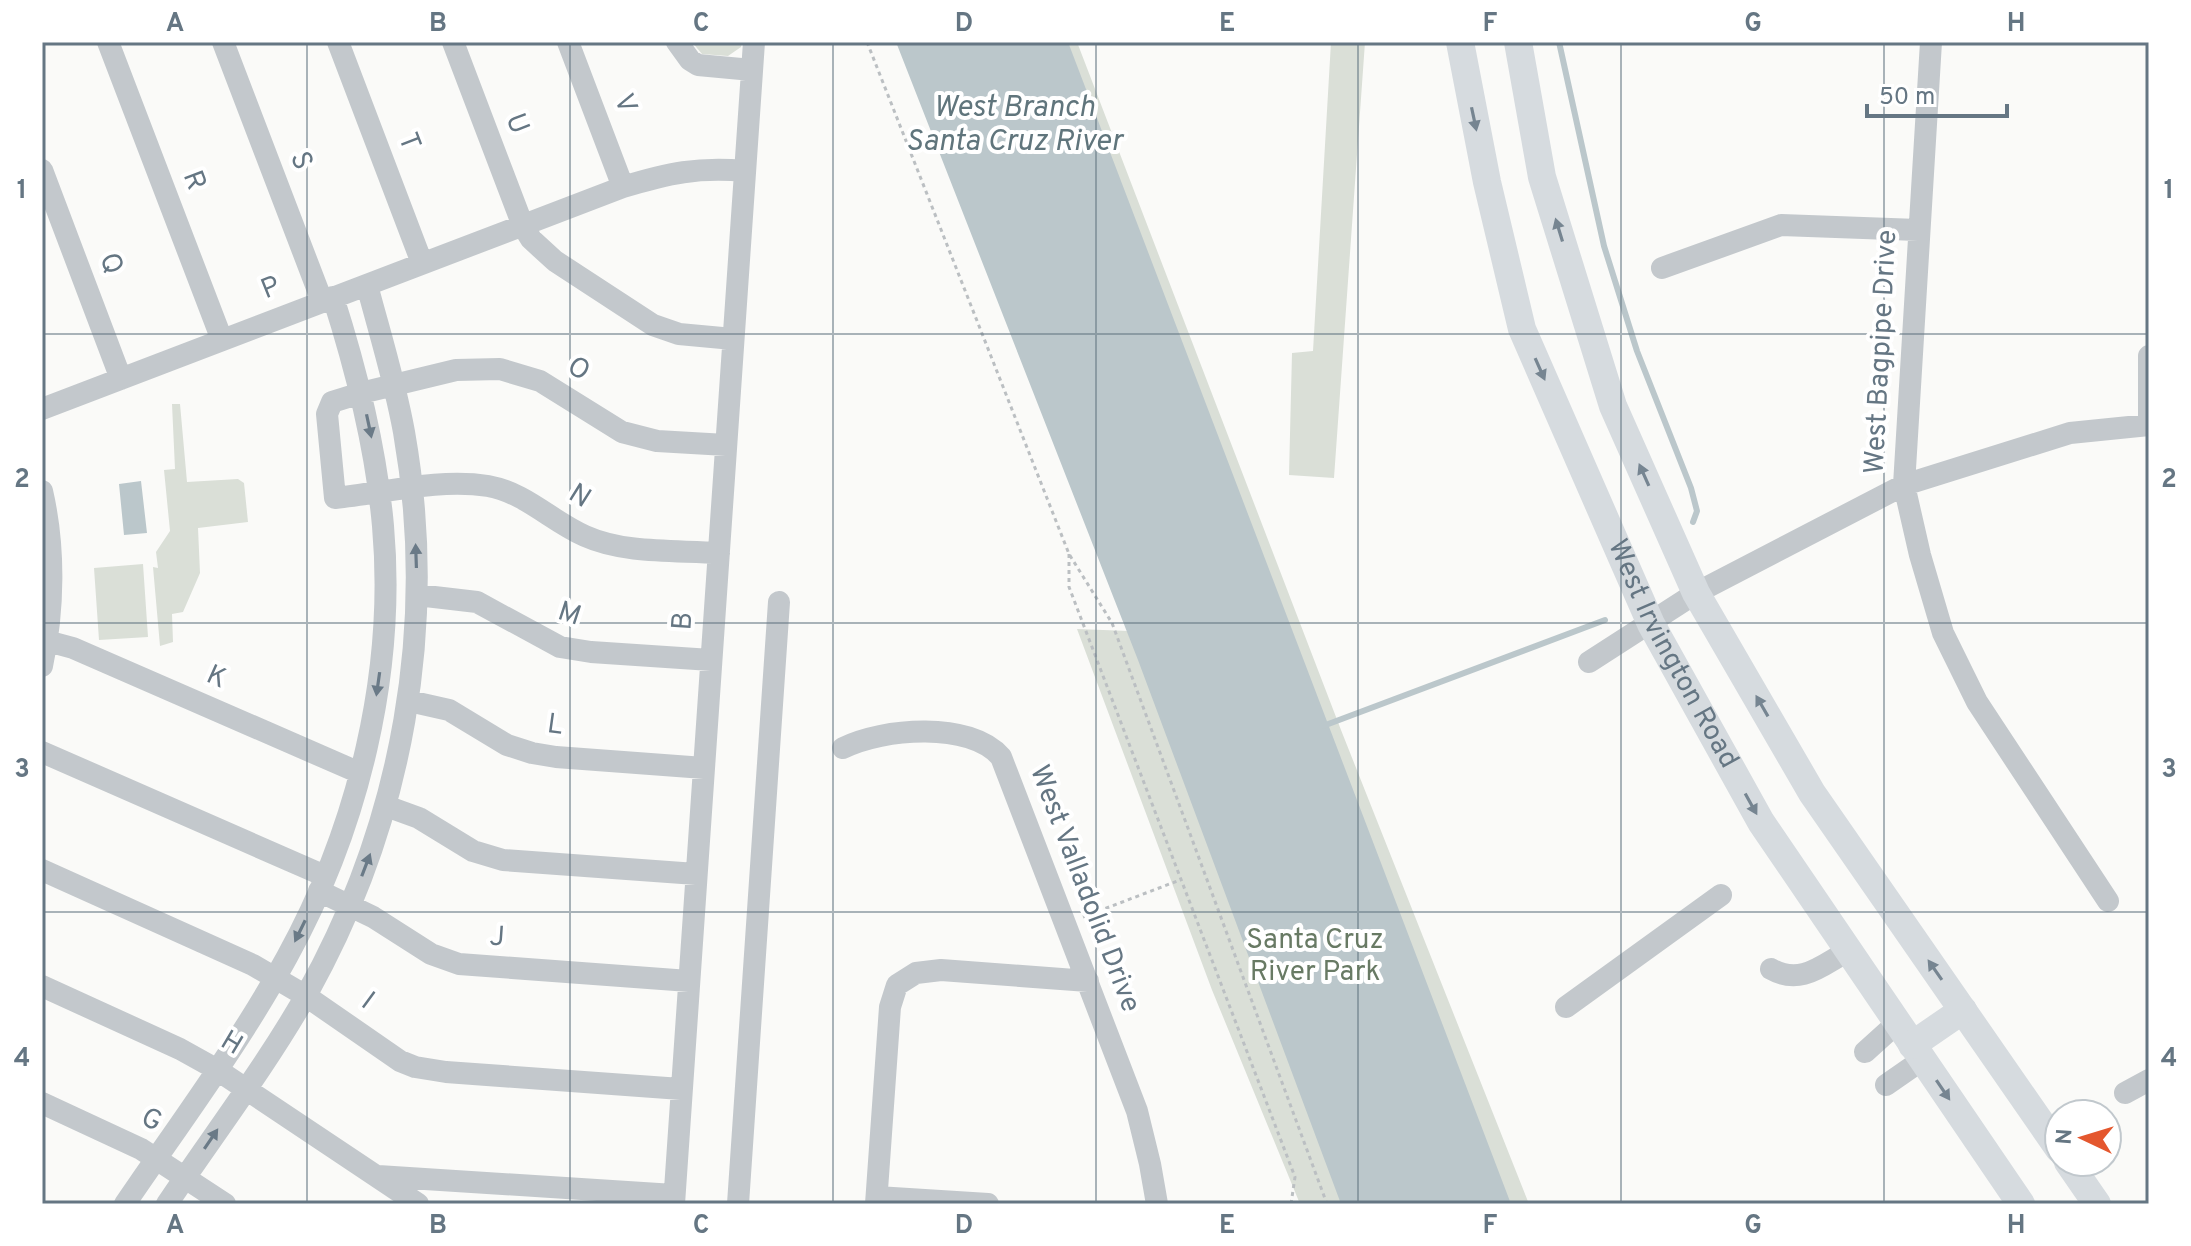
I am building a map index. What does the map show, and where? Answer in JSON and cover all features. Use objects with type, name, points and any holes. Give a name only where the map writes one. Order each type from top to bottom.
[{"type":"main road","name":"West Irvington Road","points":[[1460,42],[1487,182],[1522,329],[1651,624],[1761,822],[2021,1204]]},
{"type":"main road","name":"West Irvington Road","points":[[1518,42],[1542,177],[1613,406],[1696,593],[1812,793],[2043,1126]]},
{"type":"main road","points":[[1911,1043],[1963,1010]]},
{"type":"main road","points":[[2079,1178],[2097,1204]]},
{"type":"street","name":"R","points":[[108,42],[222,340]]},
{"type":"street","name":"S","points":[[125,1204],[275,979],[322,884],[358,778],[375,704],[383,635],[385,564],[380,493],[361,393],[327,299],[223,42]]},
{"type":"street","name":"T","points":[[338,42],[422,263]]},
{"type":"street","name":"U","points":[[453,42],[523,226]]},
{"type":"street","name":"V","points":[[568,42],[623,187]]},
{"type":"street","points":[[677,42],[683,53],[698,65],[752,70]]},
{"type":"street","name":"B","points":[[674,1200],[754,42]]},
{"type":"street","name":"West Bagpipe Drive","points":[[1931,42],[1904,485],[1943,633],[1977,702],[2108,901]]},
{"type":"street","name":"Q","points":[[42,170],[121,379]]},
{"type":"street","name":"P","points":[[42,409],[623,187],[690,170],[745,171]]},
{"type":"street","points":[[1662,268],[1781,225],[1918,230]]},
{"type":"street","points":[[523,226],[548,256],[640,318],[679,334],[733,339]]},
{"type":"street","points":[[167,1204],[306,996],[350,905],[388,799],[409,701],[417,595],[411,489],[394,384],[367,285]]},
{"type":"street","points":[[1589,662],[1696,593],[1904,485],[2070,433],[2149,425],[2149,356]]},
{"type":"street","name":"O","points":[[335,498],[327,414],[332,402],[456,370],[500,369],[540,381],[622,432],[657,441],[726,445]]},
{"type":"street","name":"N","points":[[335,498],[452,485],[488,486],[519,496],[573,530],[601,542],[719,553]]},
{"type":"street","points":[[42,491],[50,546],[51,591],[42,666]]},
{"type":"street","name":"M","points":[[417,595],[477,602],[560,647],[711,660]]},
{"type":"street","points":[[738,1204],[779,602]]},
{"type":"street","name":"K","points":[[47,641],[73,648],[358,778],[388,799]]},
{"type":"street","name":"L","points":[[409,701],[449,710],[496,739],[532,753],[704,768]]},
{"type":"street","name":"West Valladolid Drive","points":[[843,748],[871,736],[903,731],[994,740],[1137,1111],[1157,1204]]},
{"type":"street","name":"J","points":[[42,752],[322,884],[350,905],[431,954],[459,964],[689,981]]},
{"type":"street","points":[[388,799],[473,851],[503,860],[696,874]]},
{"type":"street","name":"I","points":[[42,870],[253,965],[306,996],[385,1052],[423,1069],[681,1089]]},
{"type":"street","points":[[1566,1007],[1721,895]]},
{"type":"street","points":[[1771,969],[1780,974],[1802,977],[1848,951]]},
{"type":"street","points":[[988,1204],[876,1200],[890,1007],[897,975],[941,970],[1088,981]]},
{"type":"street","name":"H","points":[[42,986],[157,1037],[216,1069],[418,1204]]},
{"type":"street","points":[[1865,1052],[1911,1043]]},
{"type":"street","points":[[1886,1085],[1911,1043]]},
{"type":"street","points":[[2125,1093],[2149,1080]]},
{"type":"street","name":"G","points":[[42,1103],[157,1158],[225,1204]]},
{"type":"street","points":[[376,1176],[674,1200]]},
{"type":"path","points":[[867,42],[1069,554],[1112,623],[1327,1204]]},
{"type":"path","points":[[1069,554],[1069,587],[1295,1177],[1291,1204]]},
{"type":"path","points":[[1066,923],[1180,880]]},
{"type":"green space","points":[[692,42],[742,42],[741,47],[728,56],[702,54]]},
{"type":"green space","name":"West Branch Santa Cruz River","points":[[897,42],[1077,42],[1341,730],[1529,1204],[1300,1204],[1212,990],[1077,629],[1129,631]]},
{"type":"green space","points":[[1331,42],[1365,42],[1334,478],[1289,475],[1292,353],[1313,351]]},
{"type":"green space","points":[[172,404],[180,404],[187,482],[238,479],[244,483],[248,522],[198,528],[200,573],[183,612],[172,614],[173,642],[160,646],[153,567],[158,568],[156,552],[170,531],[164,470],[175,469]]},
{"type":"green space","points":[[143,564],[148,637],[99,640],[94,568]]},
{"type":"water","name":"West Branch Santa Cruz River","points":[[896,42],[1068,42],[1511,1204],[1341,1204],[1138,660]]},
{"type":"water","points":[[141,481],[147,533],[124,535],[119,484]]},
{"type":"waterway","points":[[1559,42],[1604,246],[1637,351],[1691,488],[1697,511],[1693,522]]},
{"type":"waterway","points":[[1323,726],[1605,620]]},
{"type":"park label","name":"Santa Cruz River Park","points":[[1315,957]]}]
